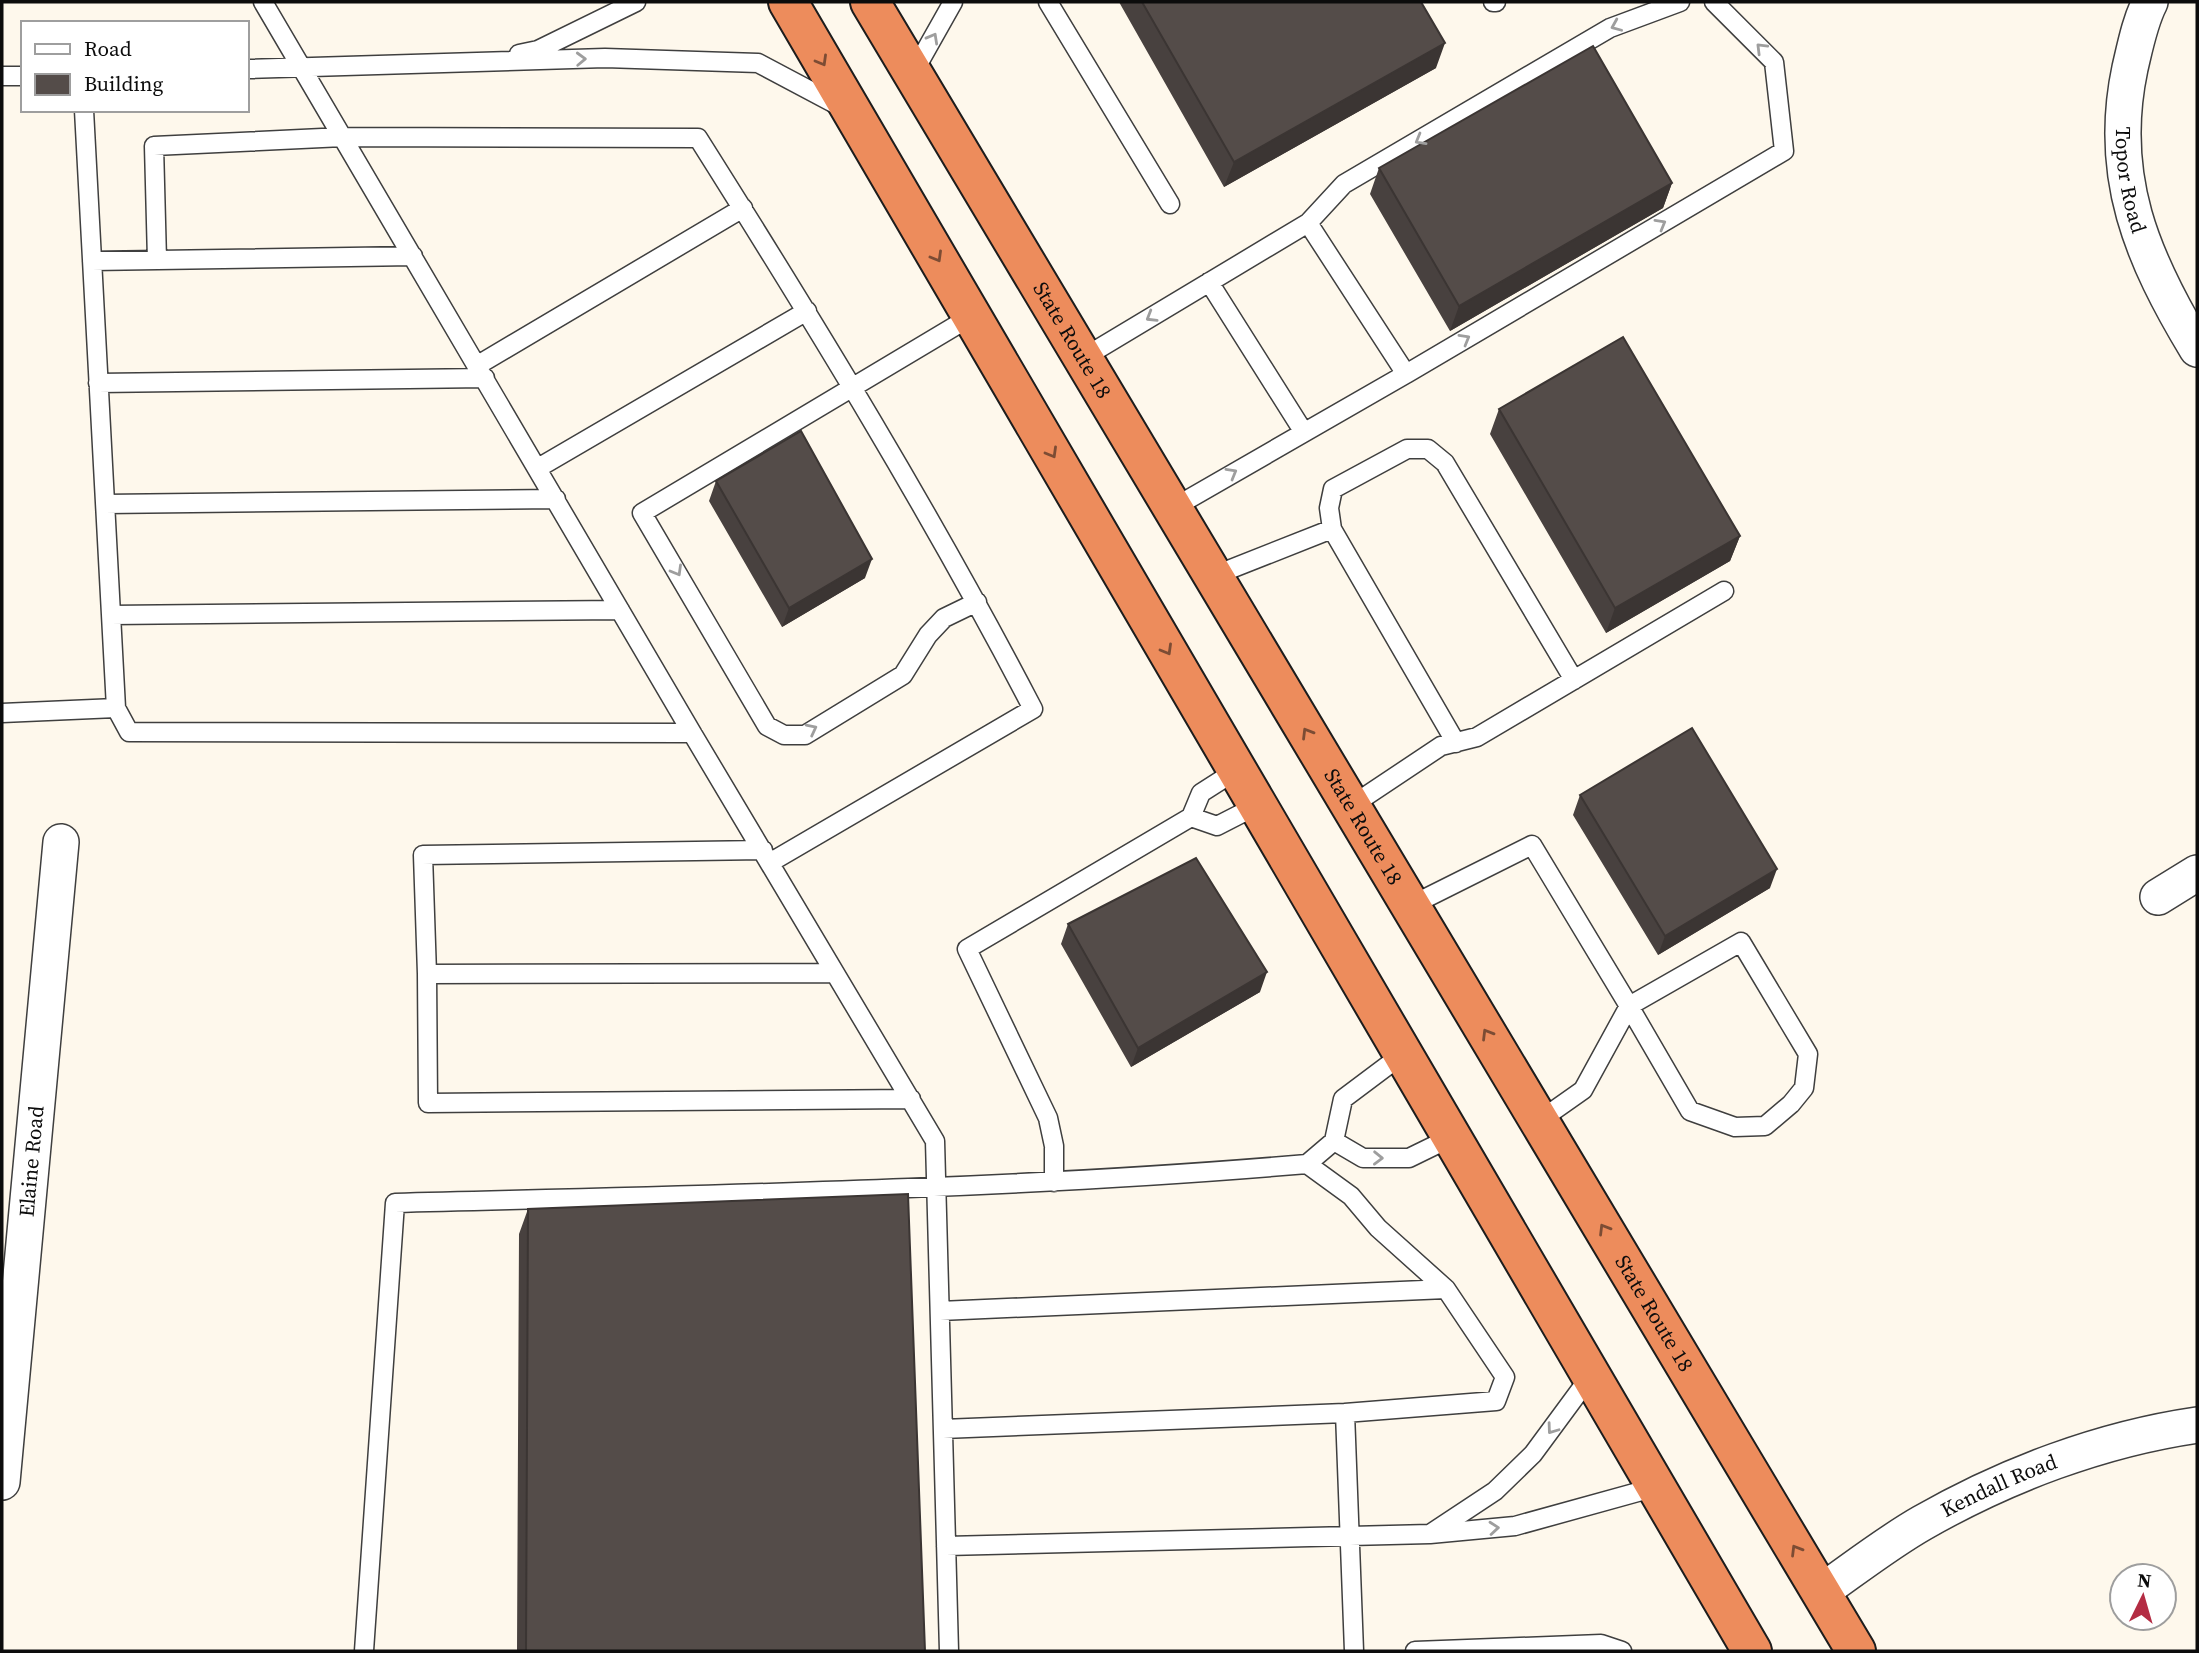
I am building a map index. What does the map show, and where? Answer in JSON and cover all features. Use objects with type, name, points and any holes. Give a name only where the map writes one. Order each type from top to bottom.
[{"type":"highway","points":[[788,2],[1752,1651]]},
{"type":"highway","name":"State Route 18","points":[[870,2],[1856,1651]]},
{"type":"street","name":"Topor Road","points":[[2150,2],[2133,55],[2122,106],[2122,158],[2129,196],[2159,279],[2197,349]]},
{"type":"street","name":"Elaine Road","points":[[2,1482],[14,1218],[61,842]]},
{"type":"street","points":[[2158,897],[2197,873]]},
{"type":"street","name":"Kendall Road","points":[[1821,1592],[1921,1524],[1998,1484],[2078,1453],[2161,1430],[2197,1425]]},
{"type":"lane","points":[[263,2],[935,1141],[949,1651]]},
{"type":"lane","points":[[488,62],[538,50],[636,2]]},
{"type":"lane","points":[[913,74],[953,2]]},
{"type":"lane","points":[[1048,2],[1170,204]]},
{"type":"lane","points":[[1083,358],[1308,223],[1344,184],[1610,28],[1680,2]]},
{"type":"lane","points":[[1173,508],[1784,151],[1774,62],[1714,2]]},
{"type":"lane","points":[[248,69],[605,58],[758,63],[853,114]]},
{"type":"lane","points":[[2,76],[21,76]]},
{"type":"lane","points":[[84,112],[116,708],[129,732],[692,733]]},
{"type":"lane","points":[[157,260],[154,146],[343,137],[698,138],[854,386],[977,602],[1033,709],[767,856],[423,855],[428,1103],[911,1099]]},
{"type":"lane","points":[[99,383],[482,372],[743,208]]},
{"type":"lane","points":[[1308,223],[1406,374]]},
{"type":"lane","points":[[92,261],[413,256]]},
{"type":"lane","points":[[1209,282],[1303,431]]},
{"type":"lane","points":[[538,468],[807,311]]},
{"type":"lane","points":[[972,316],[642,513],[767,726],[784,735],[804,735],[903,675],[928,635],[944,618],[977,602]]},
{"type":"lane","points":[[1456,743],[1332,529],[1329,508],[1333,489],[1407,449],[1429,449],[1445,463],[1574,680]]},
{"type":"lane","points":[[105,504],[556,499]]},
{"type":"lane","points":[[1213,576],[1332,529]]},
{"type":"lane","points":[[1351,806],[1441,746],[1477,737],[1724,591]]},
{"type":"lane","points":[[111,615],[620,610]]},
{"type":"lane","points":[[2,713],[116,708]]},
{"type":"lane","points":[[1054,1182],[1054,1146],[1048,1118],[967,949],[1191,817],[1202,793],[1237,770]]},
{"type":"lane","points":[[1191,817],[1217,826],[1258,805]]},
{"type":"lane","points":[[1410,906],[1532,845],[1629,1006],[1690,1111],[1735,1127],[1765,1126],[1791,1104],[1804,1088],[1808,1054],[1741,942],[1629,1006],[1583,1090],[1539,1121]]},
{"type":"lane","points":[[427,974],[834,973]]},
{"type":"lane","points":[[364,1651],[395,1203],[937,1188],[1307,1164],[1334,1141],[1343,1099],[1404,1054]]},
{"type":"lane","points":[[1334,1141],[1363,1158],[1409,1158],[1451,1137]]},
{"type":"lane","points":[[943,1429],[1345,1413],[1496,1401],[1504,1377],[1446,1289],[1378,1228],[1351,1196],[1307,1164]]},
{"type":"lane","points":[[940,1311],[1446,1289]]},
{"type":"lane","points":[[1430,1534],[1495,1491],[1533,1454],[1592,1374]]},
{"type":"lane","points":[[1345,1413],[1352,1538],[1354,1651]]},
{"type":"lane","points":[[946,1546],[1430,1534],[1515,1526],[1657,1487]]},
{"type":"lane","points":[[1415,1651],[1602,1648],[1622,1651]]},
{"type":"building","points":[[1142,2],[1421,2],[1445,43],[1234,162]]},
{"type":"building","points":[[1593,46],[1672,183],[1459,306],[1379,168]]},
{"type":"building","points":[[1623,337],[1740,536],[1615,608],[1499,409]]},
{"type":"building","points":[[801,431],[872,559],[789,608],[716,481]]},
{"type":"building","points":[[1692,728],[1777,869],[1665,936],[1580,795]]},
{"type":"building","points":[[1196,858],[1267,972],[1138,1048],[1068,924]]},
{"type":"building","points":[[908,1194],[925,1651],[526,1651],[528,1209]]}]
